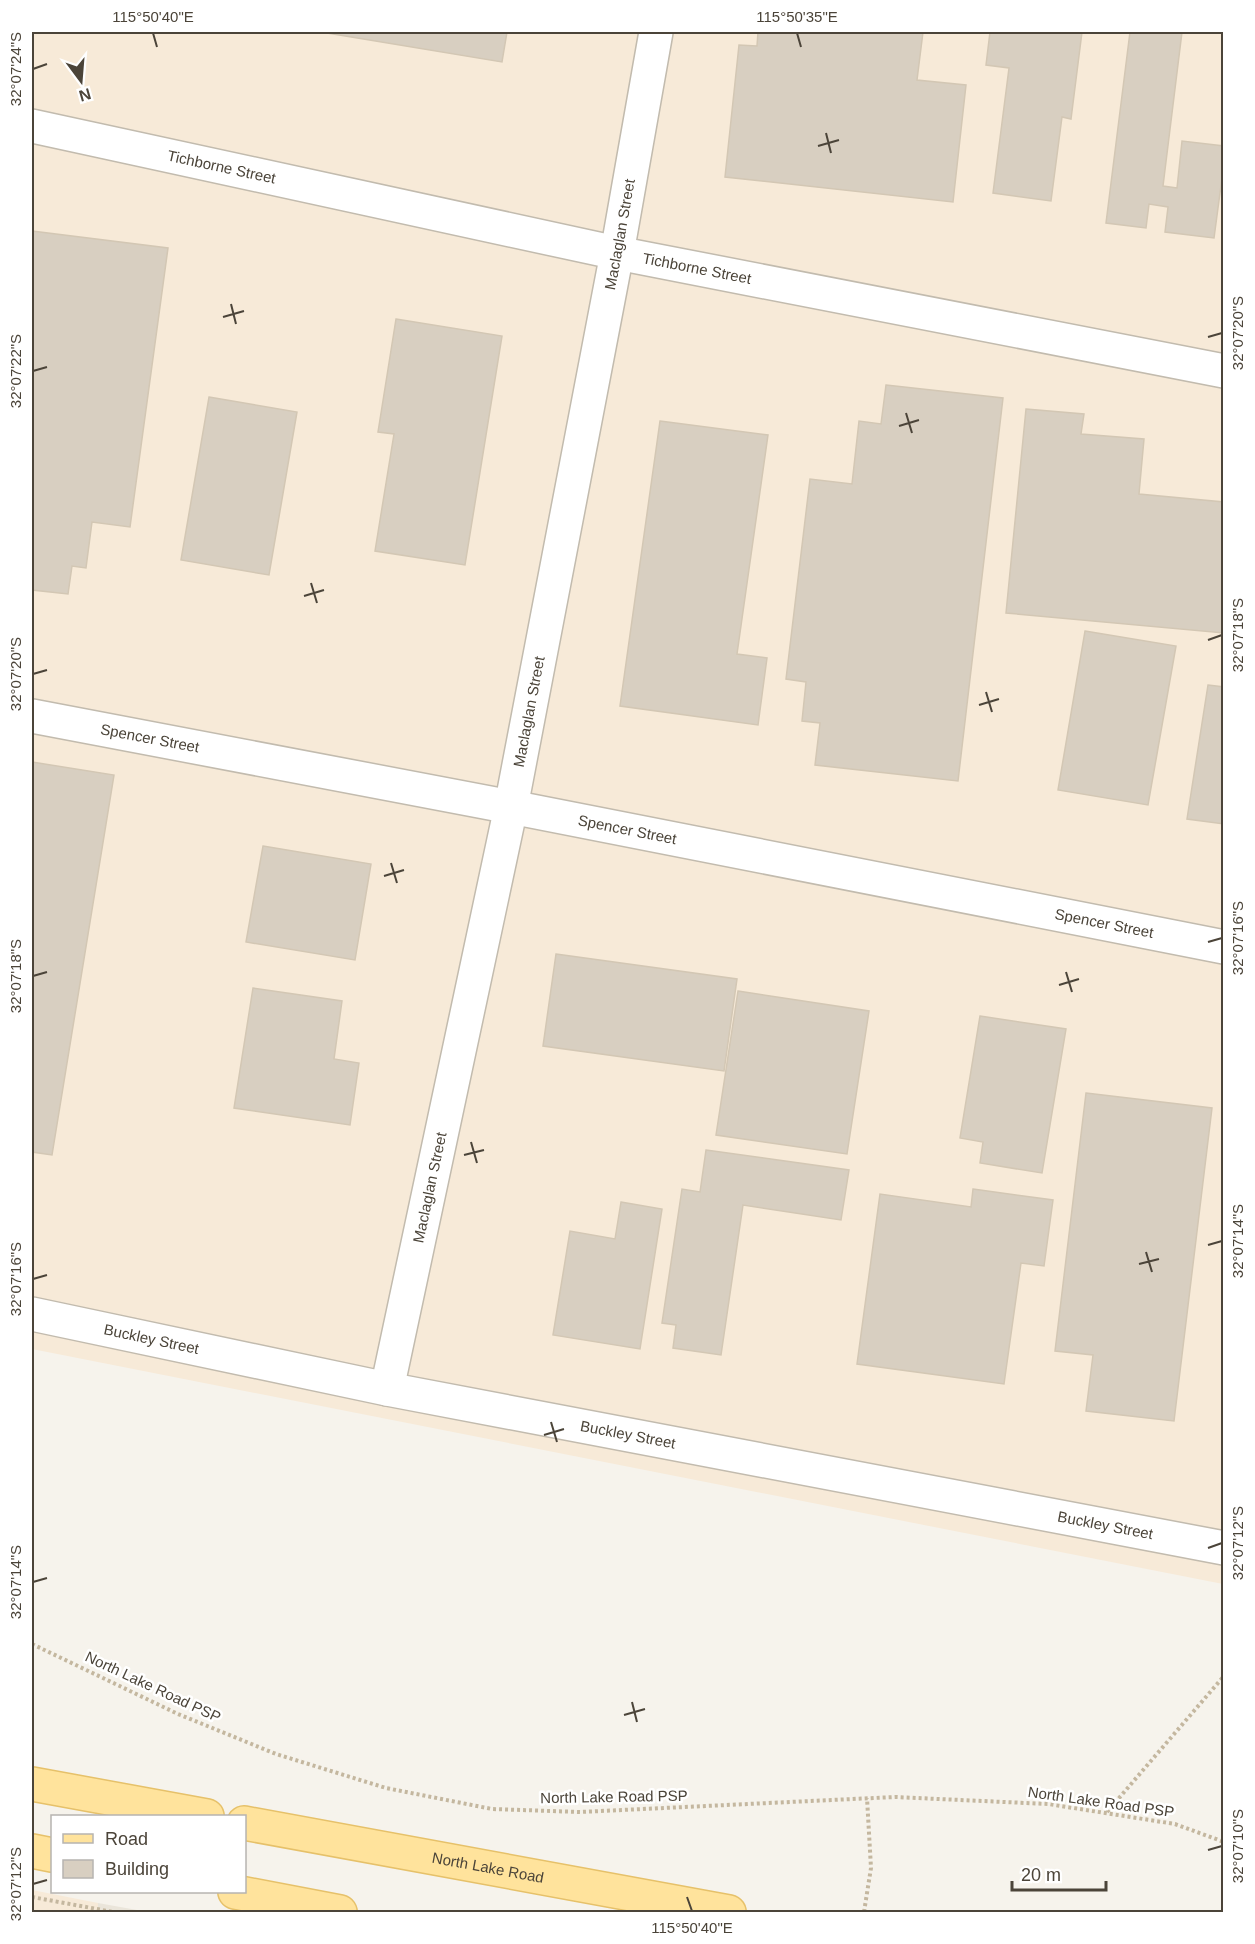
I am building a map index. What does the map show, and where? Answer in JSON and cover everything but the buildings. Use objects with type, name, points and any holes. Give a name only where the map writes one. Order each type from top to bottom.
[{"type":"main road","points":[[32,1784],[202,1815]]},
{"type":"main road","name":"North Lake Road","points":[[246,1824],[729,1912]]},
{"type":"main road","points":[[32,1851],[51,1855]]},
{"type":"main road","points":[[240,1893],[340,1912]]},
{"type":"street","name":"Maclaglan Street","points":[[387,1389],[511,807],[617,253],[656,32]]},
{"type":"street","name":"Tichborne Street","points":[[32,126],[617,253],[1224,371]]},
{"type":"street","name":"Spencer Street","points":[[32,716],[1224,947]]},
{"type":"street","name":"Buckley Street","points":[[32,1314],[387,1389],[1222,1541]]},
{"type":"path","name":"North Lake Road PSP","points":[[32,1644],[178,1714],[276,1754],[386,1788],[492,1809],[580,1812],[896,1797],[1048,1804],[1176,1824],[1224,1842]]},
{"type":"path","points":[[1106,1813],[1224,1676]]},
{"type":"path","points":[[864,1912],[871,1868],[867,1798]]},
{"type":"path","points":[[32,1897],[113,1912]]},
{"type":"shaded area","points":[[32,32],[1223,32],[1223,1584],[32,1349]]},
{"type":"shaded area","points":[[32,1890],[98,1903],[98,1912],[32,1912]]},
{"type":"shaded area","points":[[98,1903],[148,1912],[98,1912]]}]
